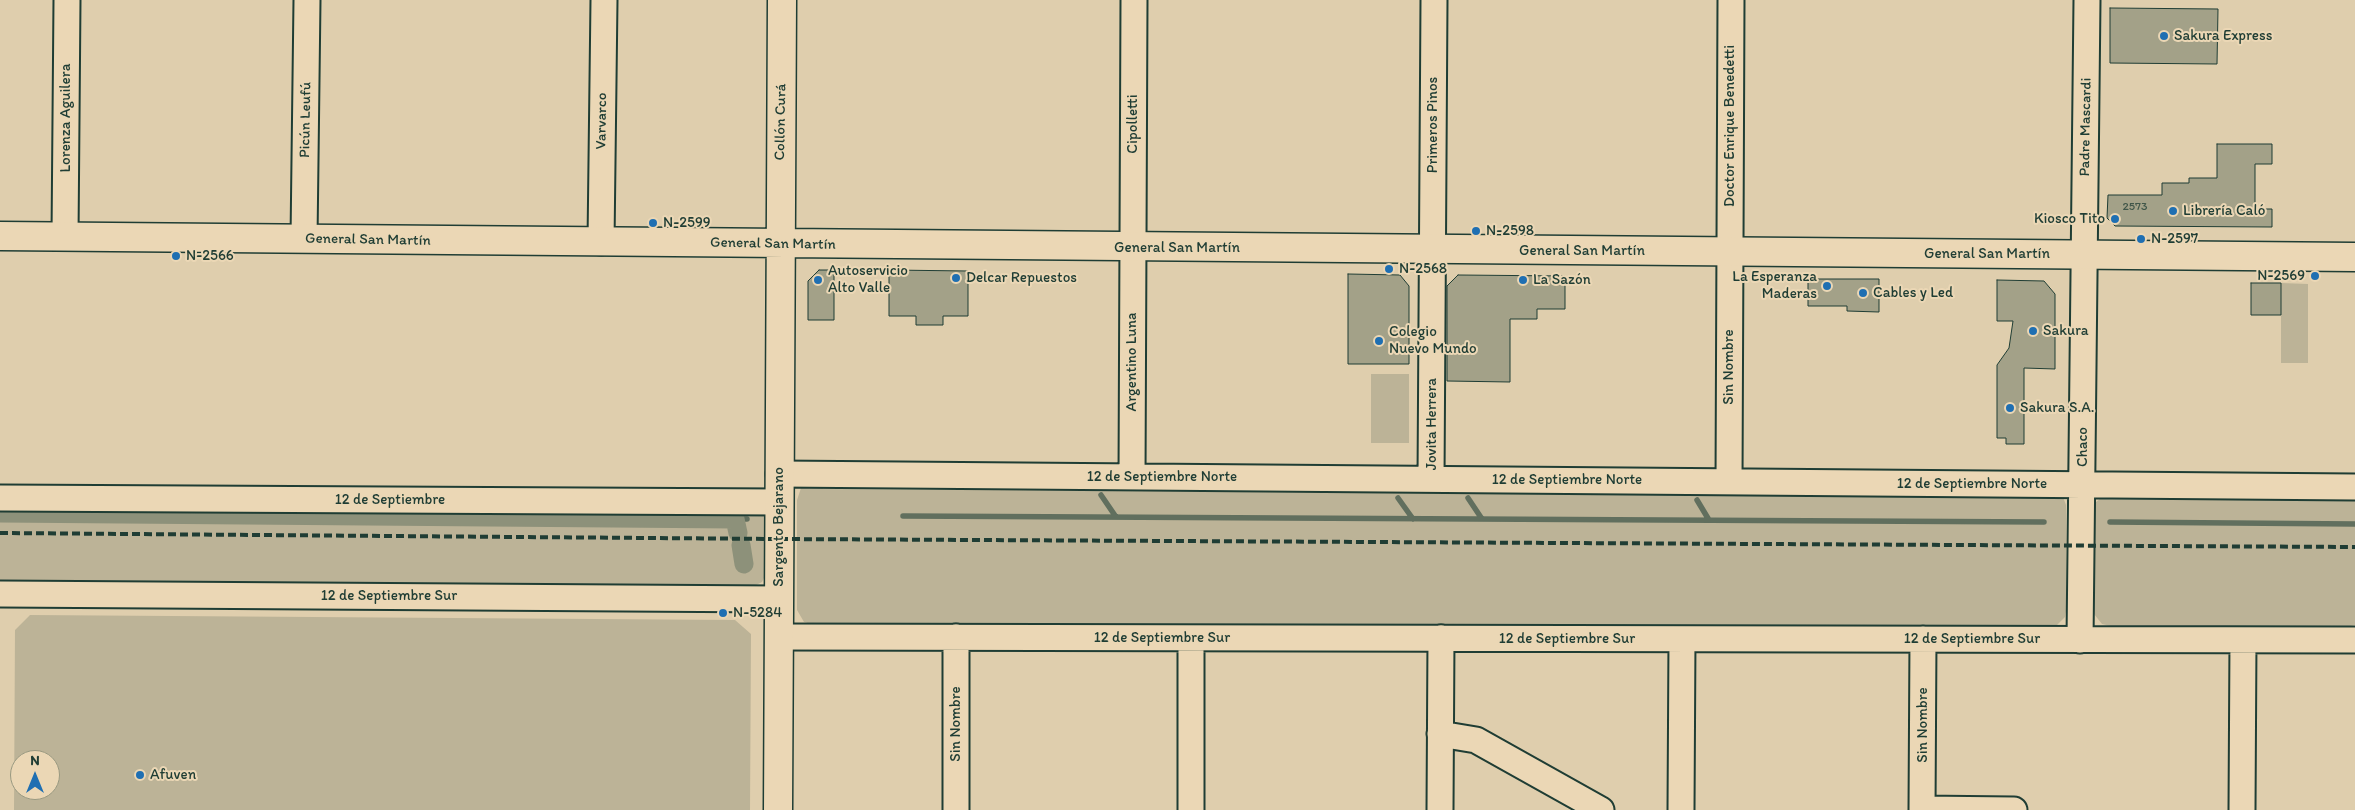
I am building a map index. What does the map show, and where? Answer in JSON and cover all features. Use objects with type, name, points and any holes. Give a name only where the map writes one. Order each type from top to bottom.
[{"type":"main road","name":"Collón Curá","points":[[780,244],[782,0]]},
{"type":"main road","name":"General San Martín","points":[[0,236],[2355,257]]},
{"type":"main road","name":"Sargento Bejarano","points":[[778,810],[780,244]]},
{"type":"street","name":"Lorenza Aguilera","points":[[65,237],[67,0]]},
{"type":"street","name":"Picún Leufú","points":[[304,239],[307,0]]},
{"type":"street","name":"Varvarco","points":[[601,242],[604,0]]},
{"type":"street","name":"Cipolletti","points":[[1132,247],[1134,0]]},
{"type":"street","name":"Primeros Pinos","points":[[1433,250],[1434,0]]},
{"type":"street","name":"Doctor Enrique Benedetti","points":[[1730,252],[1731,0]]},
{"type":"street","name":"Padre Mascardi","points":[[2085,255],[2087,0]]},
{"type":"street","name":"Argentino Luna","points":[[1132,247],[1132,477]]},
{"type":"street","name":"Jovita Herrera","points":[[1431,479],[1433,250]]},
{"type":"street","name":"Sin Nombre","points":[[1728,482],[1730,252]]},
{"type":"street","name":"Chaco","points":[[2080,640],[2085,255]]},
{"type":"street","name":"12 de Septiembre Norte","points":[[779,474],[2355,487]]},
{"type":"street","name":"12 de Septiembre","points":[[0,498],[779,502]]},
{"type":"street","name":"12 de Septiembre Sur","points":[[0,594],[779,599]]},
{"type":"street","name":"12 de Septiembre Sur","points":[[779,637],[2355,640]]},
{"type":"street","name":"Sin Nombre","points":[[956,638],[956,810]]},
{"type":"street","points":[[1191,638],[1191,810]]},
{"type":"street","points":[[1440,638],[1440,810]]},
{"type":"street","points":[[1681,810],[1682,639]]},
{"type":"street","name":"Sin Nombre","points":[[1922,810],[1923,639]]},
{"type":"street","points":[[2242,810],[2243,640]]},
{"type":"street","points":[[1440,734],[1476,740],[1601,810]]},
{"type":"street","points":[[1922,810],[2014,810]]},
{"type":"shaded area","points":[[2281,283],[2308,284],[2308,363],[2281,363]]},
{"type":"shaded area","points":[[1371,374],[1409,374],[1409,443],[1371,443]]},
{"type":"shaded area","points":[[818,480],[823,489],[1942,497],[1949,490],[2063,497],[2066,505],[2066,611],[2065,617],[2057,625],[2041,628],[815,625],[804,622],[797,610],[797,500],[802,485]]},
{"type":"shaded area","points":[[2105,495],[2355,496],[2355,625],[2346,627],[2115,627],[2102,624],[2094,614],[2094,513],[2096,502]]},
{"type":"shaded area","points":[[0,503],[766,509],[766,574],[762,582],[752,587],[0,582]]},
{"type":"shaded area","points":[[30,615],[735,620],[751,634],[750,810],[14,810],[14,800],[60,800],[60,750],[14,750],[15,630]]},
{"type":"building","name":"Sakura Express","points":[[2110,8],[2218,9],[2217,64],[2110,63]]},
{"type":"building","points":[[2217,144],[2272,144],[2272,164],[2255,164],[2255,209],[2272,209],[2272,227],[2115,226],[2107,218],[2108,195],[2162,195],[2162,183],[2189,183],[2189,178],[2217,178]]},
{"type":"building","points":[[819,270],[834,270],[834,320],[808,320],[808,281]]},
{"type":"building","points":[[889,270],[968,271],[968,316],[943,316],[943,325],[916,325],[916,316],[889,316]]},
{"type":"building","points":[[1348,274],[1400,275],[1409,286],[1409,364],[1348,364]]},
{"type":"building","points":[[1458,275],[1565,276],[1565,309],[1537,309],[1537,319],[1510,319],[1510,382],[1447,381],[1447,286]]},
{"type":"building","points":[[1808,279],[1879,279],[1879,312],[1847,311],[1847,306],[1808,306]]},
{"type":"building","name":"Sakura","points":[[1997,280],[2044,281],[2055,294],[2055,369],[2024,368],[2024,444],[2006,444],[2006,438],[1997,438],[1997,365],[2009,348],[2013,321],[1997,321]]},
{"type":"building","points":[[2251,283],[2281,283],[2281,315],[2251,315]]},
{"type":"waterway","points":[[1101,495],[1116,517]]},
{"type":"waterway","points":[[1398,498],[1413,519]]},
{"type":"waterway","points":[[1468,498],[1482,519]]},
{"type":"waterway","points":[[1697,500],[1709,520]]},
{"type":"waterway","points":[[0,513],[735,519],[738,533]]},
{"type":"waterway","points":[[903,516],[2044,522]]},
{"type":"waterway","points":[[735,519],[747,519]]},
{"type":"waterway","points":[[2110,522],[2355,524]]},
{"type":"waterway","points":[[741,545],[744,564]]},
{"type":"railway","points":[[0,533],[2355,547]]},
{"type":"place","name":"Sakura Express","points":[[2164,36]]},
{"type":"place","name":"Librería Caló","points":[[2173,211]]},
{"type":"place","name":"Kiosco Tito","points":[[2115,219]]},
{"type":"place","name":"N-2599","points":[[653,223]]},
{"type":"place","name":"N-2598","points":[[1476,231]]},
{"type":"place","name":"N-2597","points":[[2141,239]]},
{"type":"place","name":"N-2566","points":[[176,256]]},
{"type":"place","name":"N-2568","points":[[1389,269]]},
{"type":"place","name":"N-2569","points":[[2315,276]]},
{"type":"place","name":"Delcar Repuestos","points":[[956,278]]},
{"type":"place","name":"Autoservicio Alto Valle","points":[[818,280]]},
{"type":"place","name":"La Sazón","points":[[1523,280]]},
{"type":"place","name":"La Esperanza Maderas","points":[[1827,286]]},
{"type":"place","name":"Cables y Led","points":[[1863,293]]},
{"type":"place","name":"Sakura","points":[[2033,331]]},
{"type":"place","name":"Colegio Nuevo Mundo","points":[[1379,341]]},
{"type":"place","name":"Sakura S.A.","points":[[2010,408]]},
{"type":"place","name":"N-5284","points":[[723,613]]},
{"type":"place","name":"Afuven","points":[[140,775]]}]
